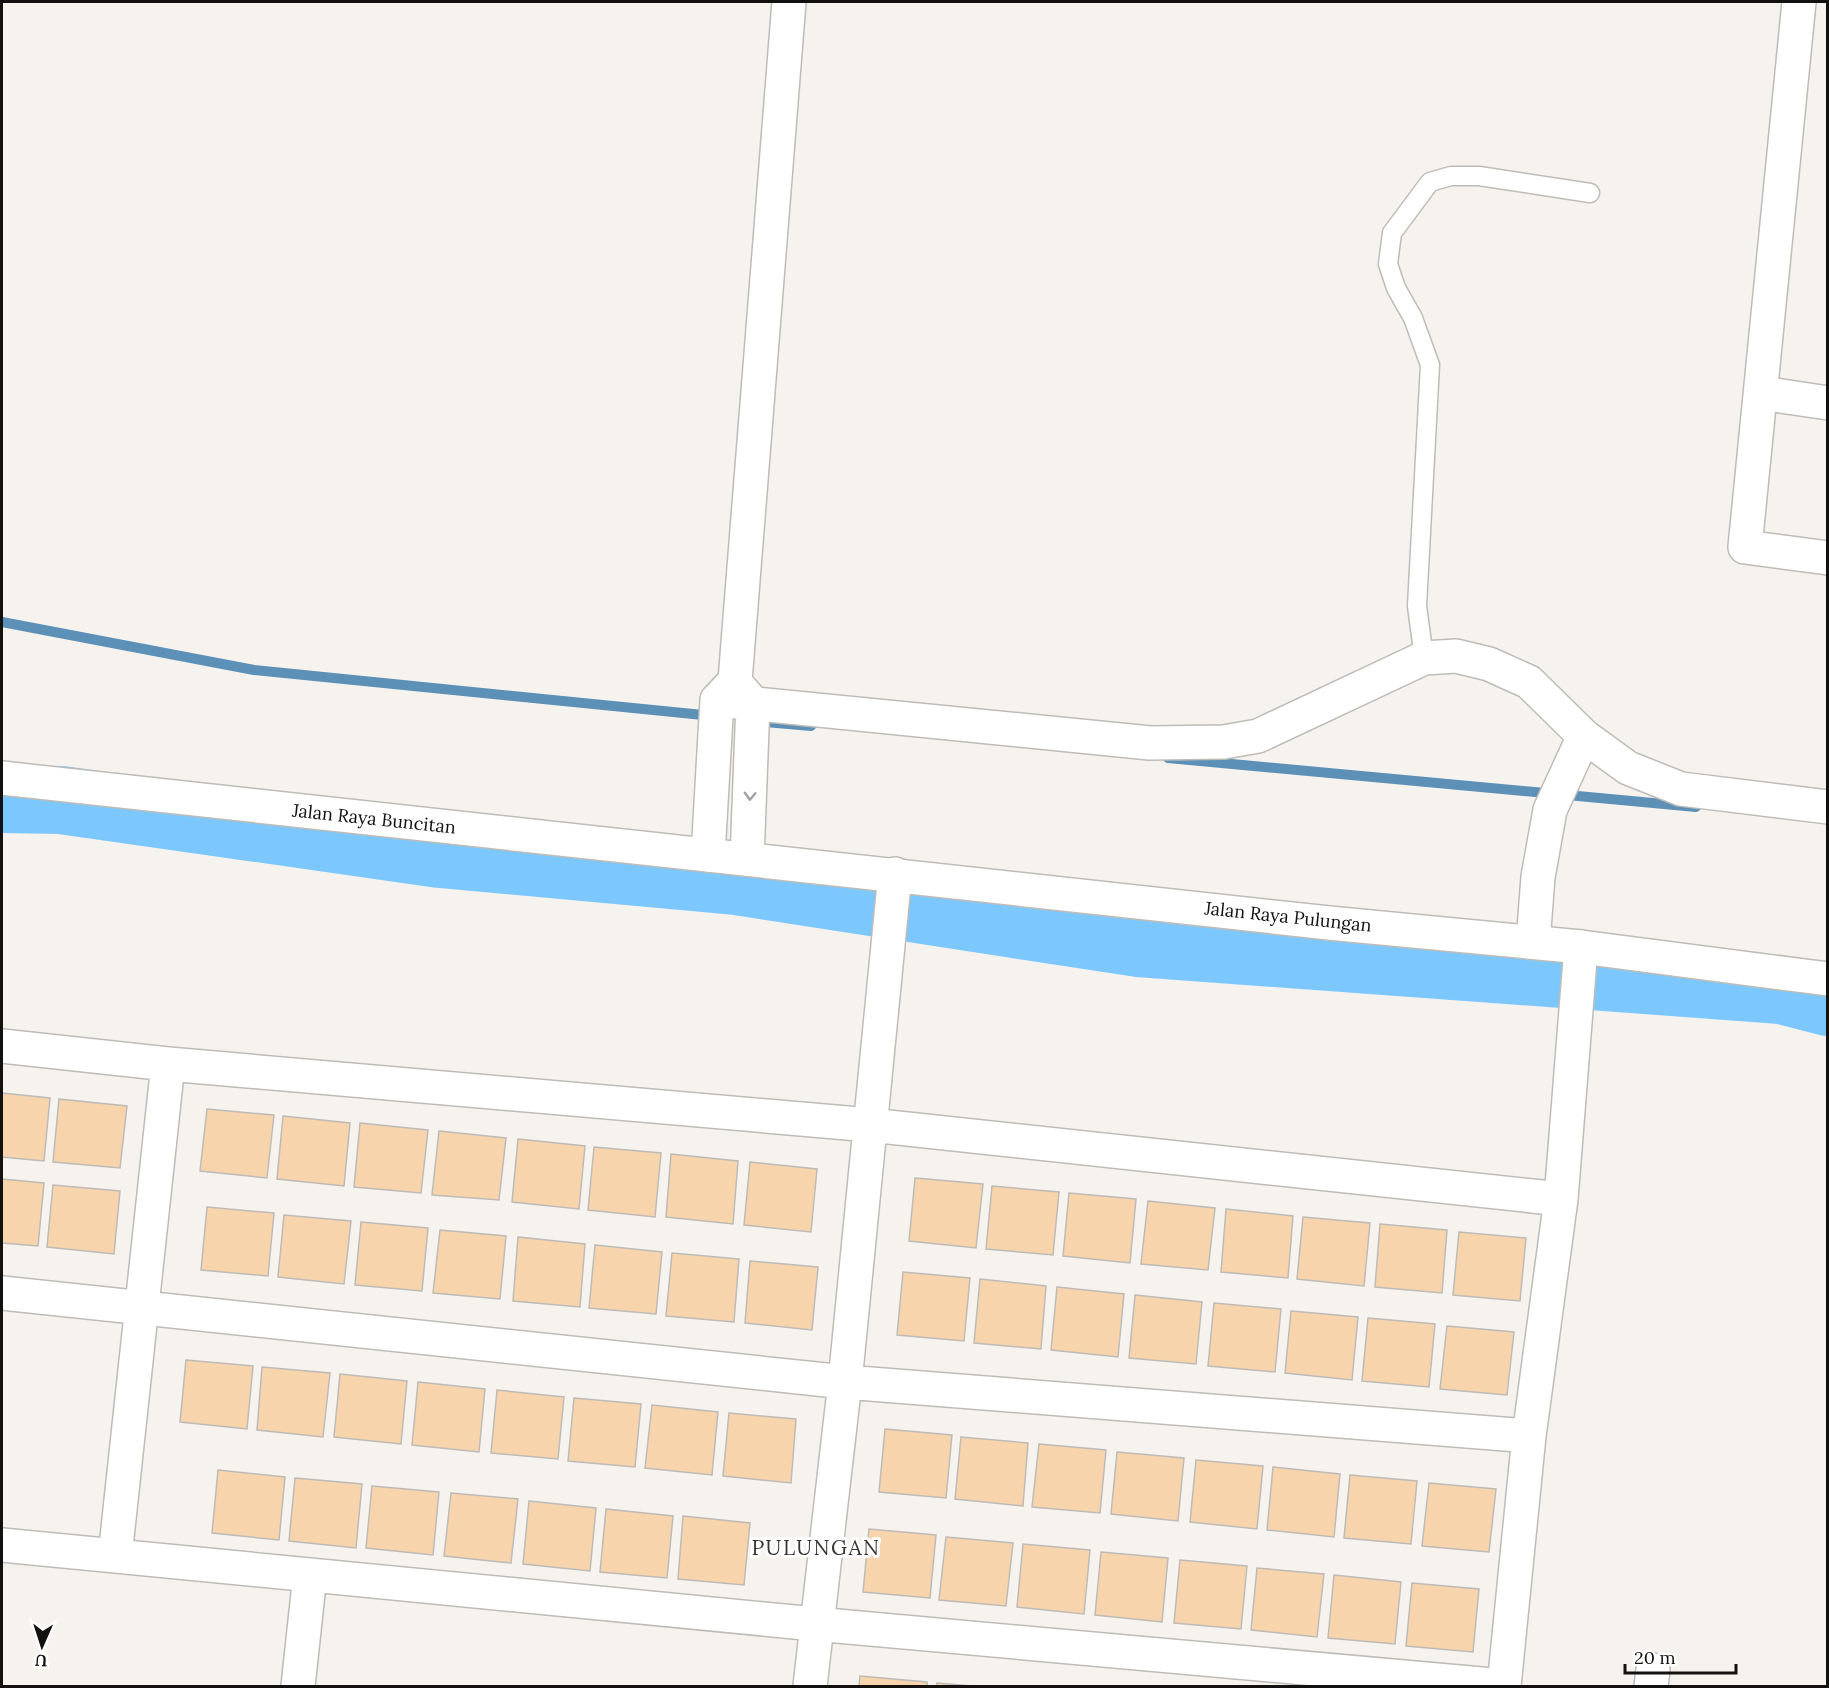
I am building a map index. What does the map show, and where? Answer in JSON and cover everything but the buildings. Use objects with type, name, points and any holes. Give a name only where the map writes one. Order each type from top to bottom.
[{"type":"street","points":[[708,855],[734,712],[789,2]]},
{"type":"street","points":[[1799,2],[1745,547],[1827,558]]},
{"type":"street","points":[[1761,393],[1827,403]]},
{"type":"street","points":[[734,712],[1150,742],[1224,742],[1258,736],[1424,658],[1456,656],[1489,664],[1529,682],[1584,736],[1628,768],[1681,789],[1827,807]]},
{"type":"street","points":[[734,712],[747,859]]},
{"type":"street","points":[[1533,942],[1538,877],[1550,810],[1584,736]]},
{"type":"street","name":"Jalan Raya Buncitan","points":[[2,778],[747,859]]},
{"type":"street","name":"Jalan Raya Pulungan","points":[[747,859],[894,889],[1317,921],[1533,942],[1580,956],[1827,979]]},
{"type":"street","points":[[810,1686],[815,1624],[845,1382],[894,889]]},
{"type":"street","points":[[2,1545],[815,1624],[1504,1686],[1528,1436],[1561,1199],[1580,956]]},
{"type":"street","points":[[2,1046],[168,1064],[870,1125],[1561,1199]]},
{"type":"street","points":[[116,1556],[168,1064]]},
{"type":"street","points":[[2,1293],[845,1382],[1528,1436]]},
{"type":"street","points":[[298,1686],[310,1575]]},
{"type":"lane","points":[[1424,658],[1417,606],[1430,365],[1413,318],[1396,288],[1388,264],[1392,233],[1430,182],[1451,176],[1479,176],[1590,193]]},
{"type":"waterway","points":[[2,622],[254,670],[713,716]]},
{"type":"waterway","points":[[755,721],[811,726]]},
{"type":"waterway","points":[[1168,758],[1696,807]]},
{"type":"waterway","points":[[2,799],[61,800],[440,854],[735,881],[1138,943],[1781,990],[1828,1002]]},
{"type":"district","name":"PULUNGAN","points":[[816,1548]]}]
